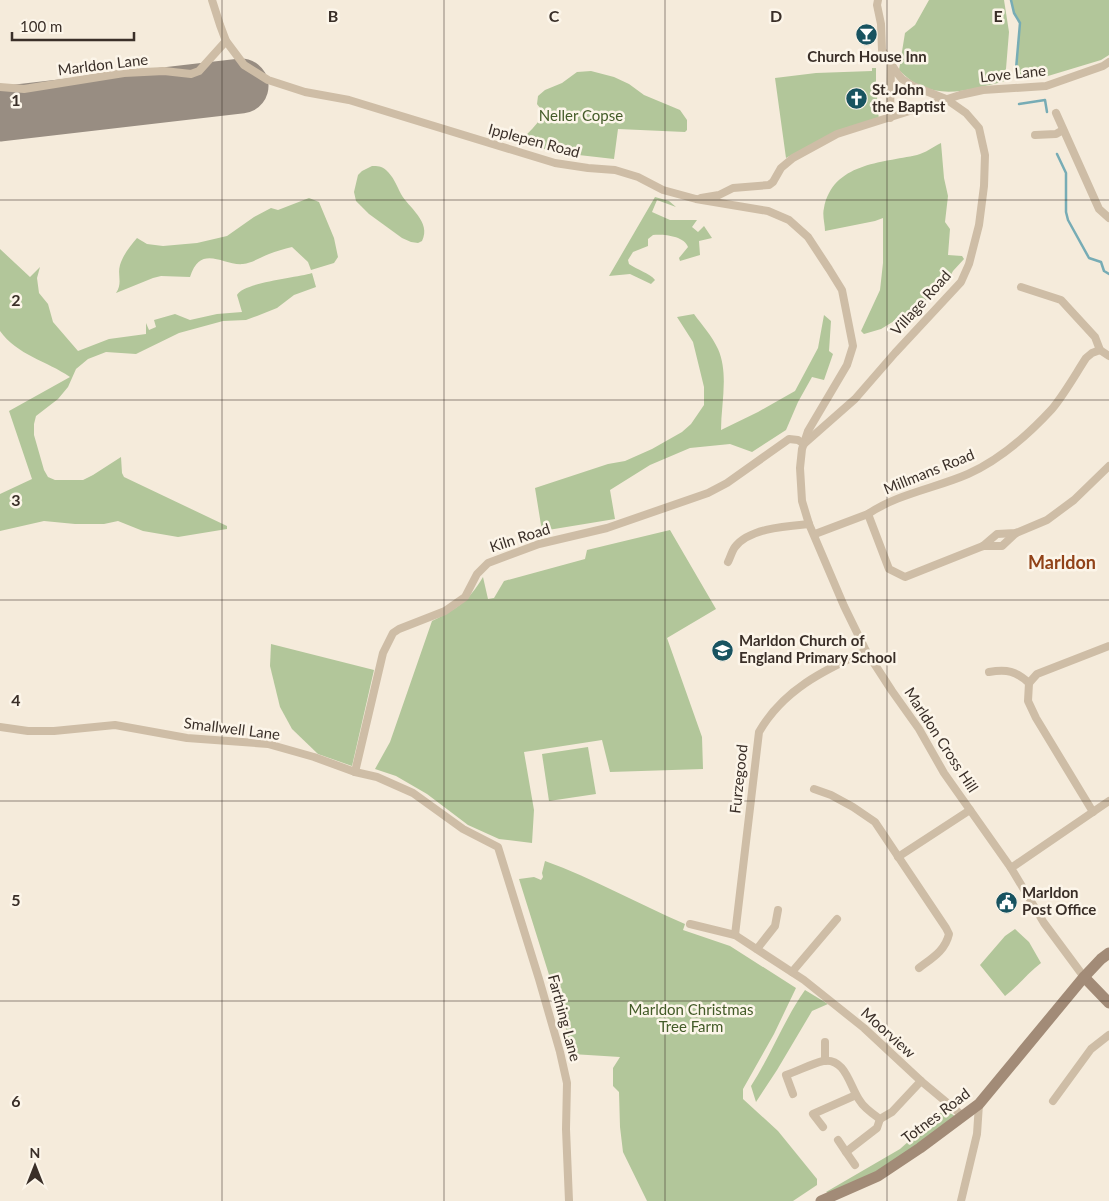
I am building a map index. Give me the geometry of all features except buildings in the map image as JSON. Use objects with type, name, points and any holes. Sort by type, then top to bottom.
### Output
[{"type":"street","name":"Ipplepen Road","points":[[212,0],[226,41],[244,65],[268,80],[305,92],[349,100],[555,163],[616,170],[638,177],[663,190],[696,199],[768,211],[788,220],[808,237],[842,290],[853,346],[847,365],[808,430],[804,444]]},
{"type":"street","points":[[878,0],[881,46],[891,66],[890,118]]},
{"type":"street","name":"Marldon Lane","points":[[0,87],[24,90],[124,73],[164,71],[191,74],[199,71],[226,41]]},
{"type":"street","name":"Love Lane","points":[[696,199],[719,195],[733,188],[769,185],[773,182],[781,168],[804,152],[837,134],[946,99],[983,90],[1046,86],[1087,72],[1109,62]]},
{"type":"street","name":"Village Road","points":[[804,444],[854,399],[960,282],[968,264],[979,225],[984,186],[985,155],[979,128],[966,113],[946,99],[913,86],[902,79],[891,66]]},
{"type":"street","points":[[1056,113],[1099,209],[1109,218]]},
{"type":"street","points":[[1035,135],[1056,134],[1063,130]]},
{"type":"street","points":[[1021,287],[1061,300],[1095,337],[1100,350],[1109,356]]},
{"type":"street","name":"Millmans Road","points":[[815,534],[868,514],[874,509],[913,493],[968,474],[1002,454],[1021,439],[1052,408],[1086,358],[1100,350]]},
{"type":"street","name":"Kiln Road","points":[[355,772],[383,652],[393,633],[445,611],[465,597],[477,574],[488,563],[539,544],[607,528],[708,493],[727,483],[789,439],[798,440],[804,444]]},
{"type":"street","name":"Marldon Cross Hill","points":[[804,444],[800,468],[802,501],[809,524],[815,534],[844,606],[866,651],[919,729],[944,773],[1011,868],[1044,923],[1084,977]]},
{"type":"street","points":[[868,514],[889,569],[905,577],[983,546],[997,534],[1016,533],[1047,520],[1074,500],[1109,466]]},
{"type":"street","points":[[728,562],[734,548],[744,538],[757,532],[783,526],[809,524]]},
{"type":"street","points":[[983,546],[1002,546],[1016,533]]},
{"type":"street","points":[[1093,812],[1036,718],[1028,701],[1027,687],[1036,674],[1109,646]]},
{"type":"street","name":"Furzegood","points":[[735,935],[759,732],[772,712],[808,680],[866,651]]},
{"type":"street","points":[[989,672],[1006,670],[1014,672],[1029,683]]},
{"type":"street","name":"Smallwell Lane","points":[[0,727],[28,731],[54,731],[115,725],[187,738],[268,744],[314,757],[355,772],[377,777],[413,792],[463,829],[498,847]]},
{"type":"street","points":[[814,789],[831,795],[875,822],[949,934],[942,951],[919,968]]},
{"type":"street","points":[[1011,868],[1109,801]]},
{"type":"street","points":[[898,857],[970,810]]},
{"type":"street","name":"Farthing Lane","points":[[498,847],[539,978],[567,1083],[566,1129],[569,1201]]},
{"type":"street","points":[[756,949],[775,926],[778,910]]},
{"type":"street","points":[[792,972],[837,919]]},
{"type":"street","points":[[690,924],[735,935]]},
{"type":"street","name":"Moorview","points":[[735,935],[792,972],[864,1028],[921,1081],[963,1116]]},
{"type":"street","name":"Totnes Road","points":[[820,1201],[878,1176],[920,1148],[979,1104],[1084,977],[1109,953]]},
{"type":"street","points":[[1084,977],[1109,1003]]},
{"type":"street","points":[[1053,1101],[1091,1049],[1109,1035]]},
{"type":"street","points":[[825,1042],[825,1061]]},
{"type":"street","points":[[793,1094],[786,1075],[825,1061],[843,1069],[860,1103],[880,1119]]},
{"type":"street","points":[[846,1152],[877,1128],[880,1119],[892,1112],[921,1081]]},
{"type":"street","points":[[823,1127],[814,1114],[856,1096]]},
{"type":"street","points":[[961,1201],[977,1134],[979,1104]]},
{"type":"street","points":[[838,1140],[854,1164]]},
{"type":"green space","points":[[929,0],[1004,0],[1009,32],[1005,81],[962,91],[936,91],[923,87],[899,70],[905,33],[915,25]]},
{"type":"green space","points":[[1011,0],[1109,0],[1109,55],[1101,60],[1048,76],[1017,79],[1016,69],[1020,23],[1014,13]]},
{"type":"green space","points":[[872,68],[876,68],[879,121],[827,136],[786,158],[775,78],[816,73],[872,71]]},
{"type":"green space","name":"Neller Copse","points":[[591,71],[614,77],[629,84],[644,95],[680,110],[687,120],[687,130],[685,132],[618,129],[614,159],[561,153],[519,143],[542,115],[541,109],[537,104],[538,96],[545,90],[562,83],[577,72]]},
{"type":"green space","points":[[941,143],[944,178],[948,196],[945,222],[950,229],[948,255],[962,256],[964,259],[953,271],[945,286],[914,309],[881,329],[864,334],[861,331],[880,290],[883,263],[883,218],[825,231],[823,211],[829,193],[837,182],[860,168],[874,163],[917,155]]},
{"type":"green space","points":[[372,166],[381,167],[388,172],[404,199],[422,221],[424,234],[422,241],[418,243],[411,242],[402,238],[369,214],[356,201],[354,192],[358,175]]},
{"type":"green space","points":[[655,197],[669,201],[676,207],[657,200],[652,212],[670,220],[697,220],[692,227],[698,232],[704,226],[712,238],[699,241],[700,255],[680,261],[679,258],[688,247],[686,243],[673,236],[653,235],[648,239],[648,246],[633,252],[628,260],[629,264],[647,273],[655,280],[651,284],[630,274],[609,276]]},
{"type":"green space","points":[[309,198],[319,202],[334,238],[338,257],[334,263],[311,270],[308,262],[292,247],[243,264],[206,258],[200,261],[190,277],[161,276],[116,293],[119,286],[121,261],[137,238],[147,244],[163,246],[197,243],[227,236],[254,217],[271,208],[278,210]]},
{"type":"green space","points":[[0,249],[30,277],[40,267],[37,278],[39,293],[48,304],[53,322],[78,351],[109,339],[146,334],[146,323],[149,330],[156,327],[154,320],[175,314],[190,320],[217,314],[242,312],[237,295],[242,291],[260,284],[312,273],[316,287],[294,295],[277,308],[257,316],[246,320],[223,321],[179,333],[136,354],[106,352],[88,359],[76,369],[68,387],[58,399],[36,416],[34,435],[44,470],[48,477],[55,480],[83,480],[121,457],[124,477],[227,526],[227,529],[178,537],[143,531],[118,521],[104,524],[75,524],[44,521],[0,531],[0,494],[32,479],[9,411],[70,377],[24,352],[0,331]]},
{"type":"green space","points":[[694,314],[713,340],[721,359],[724,389],[721,430],[795,391],[818,348],[824,315],[831,321],[829,351],[833,354],[824,380],[812,377],[798,402],[786,430],[752,452],[730,444],[690,448],[650,465],[610,490],[615,519],[542,531],[535,488],[608,464],[625,461],[652,449],[682,432],[691,424],[704,405],[704,387],[693,342],[677,317]]},
{"type":"green space","points":[[670,530],[716,609],[667,638],[702,737],[703,769],[610,772],[602,740],[524,752],[534,810],[532,843],[499,839],[468,825],[427,794],[396,776],[375,769],[390,742],[432,621],[462,604],[483,577],[488,599],[494,598],[504,581],[585,559],[587,550]]},
{"type":"green space","points":[[271,644],[374,670],[352,766],[318,754],[292,729],[280,707],[270,666]]},
{"type":"green space","points":[[588,747],[596,794],[549,801],[542,754]]},
{"type":"green space","name":"Marldon Christmas Tree Farm","points":[[545,861],[581,875],[685,924],[683,930],[730,946],[796,988],[774,1034],[743,1089],[743,1099],[778,1131],[817,1179],[817,1185],[793,1201],[647,1201],[623,1152],[619,1092],[613,1086],[613,1068],[620,1057],[572,1054],[566,1029],[519,879],[534,877],[541,880]]},
{"type":"green space","points":[[1015,929],[1029,942],[1041,963],[1005,996],[980,965],[1005,936]]},
{"type":"green space","points":[[805,990],[828,1004],[812,1011],[756,1102],[751,1086]]},
{"type":"green space","points":[[945,1109],[956,1117],[886,1167],[831,1194],[826,1192],[900,1149]]},
{"type":"waterway","points":[[1011,0],[1014,13],[1020,23],[1016,69],[1017,79]]},
{"type":"waterway","points":[[1019,104],[1045,100],[1047,112]]},
{"type":"waterway","points":[[1057,154],[1066,173],[1066,212],[1068,220],[1089,258],[1101,262],[1104,271],[1109,274]]},
{"type":"runway","points":[[0,114],[241,86]]},
{"type":"place","name":"Church House Inn","points":[[867,34]]},
{"type":"place","name":"St. John the Baptist","points":[[856,99]]},
{"type":"place","name":"Marldon Church of England Primary School","points":[[723,650]]},
{"type":"place","name":"Marldon Post Office","points":[[1006,902]]},
{"type":"district","name":"Marldon","points":[[1062,563]]}]
